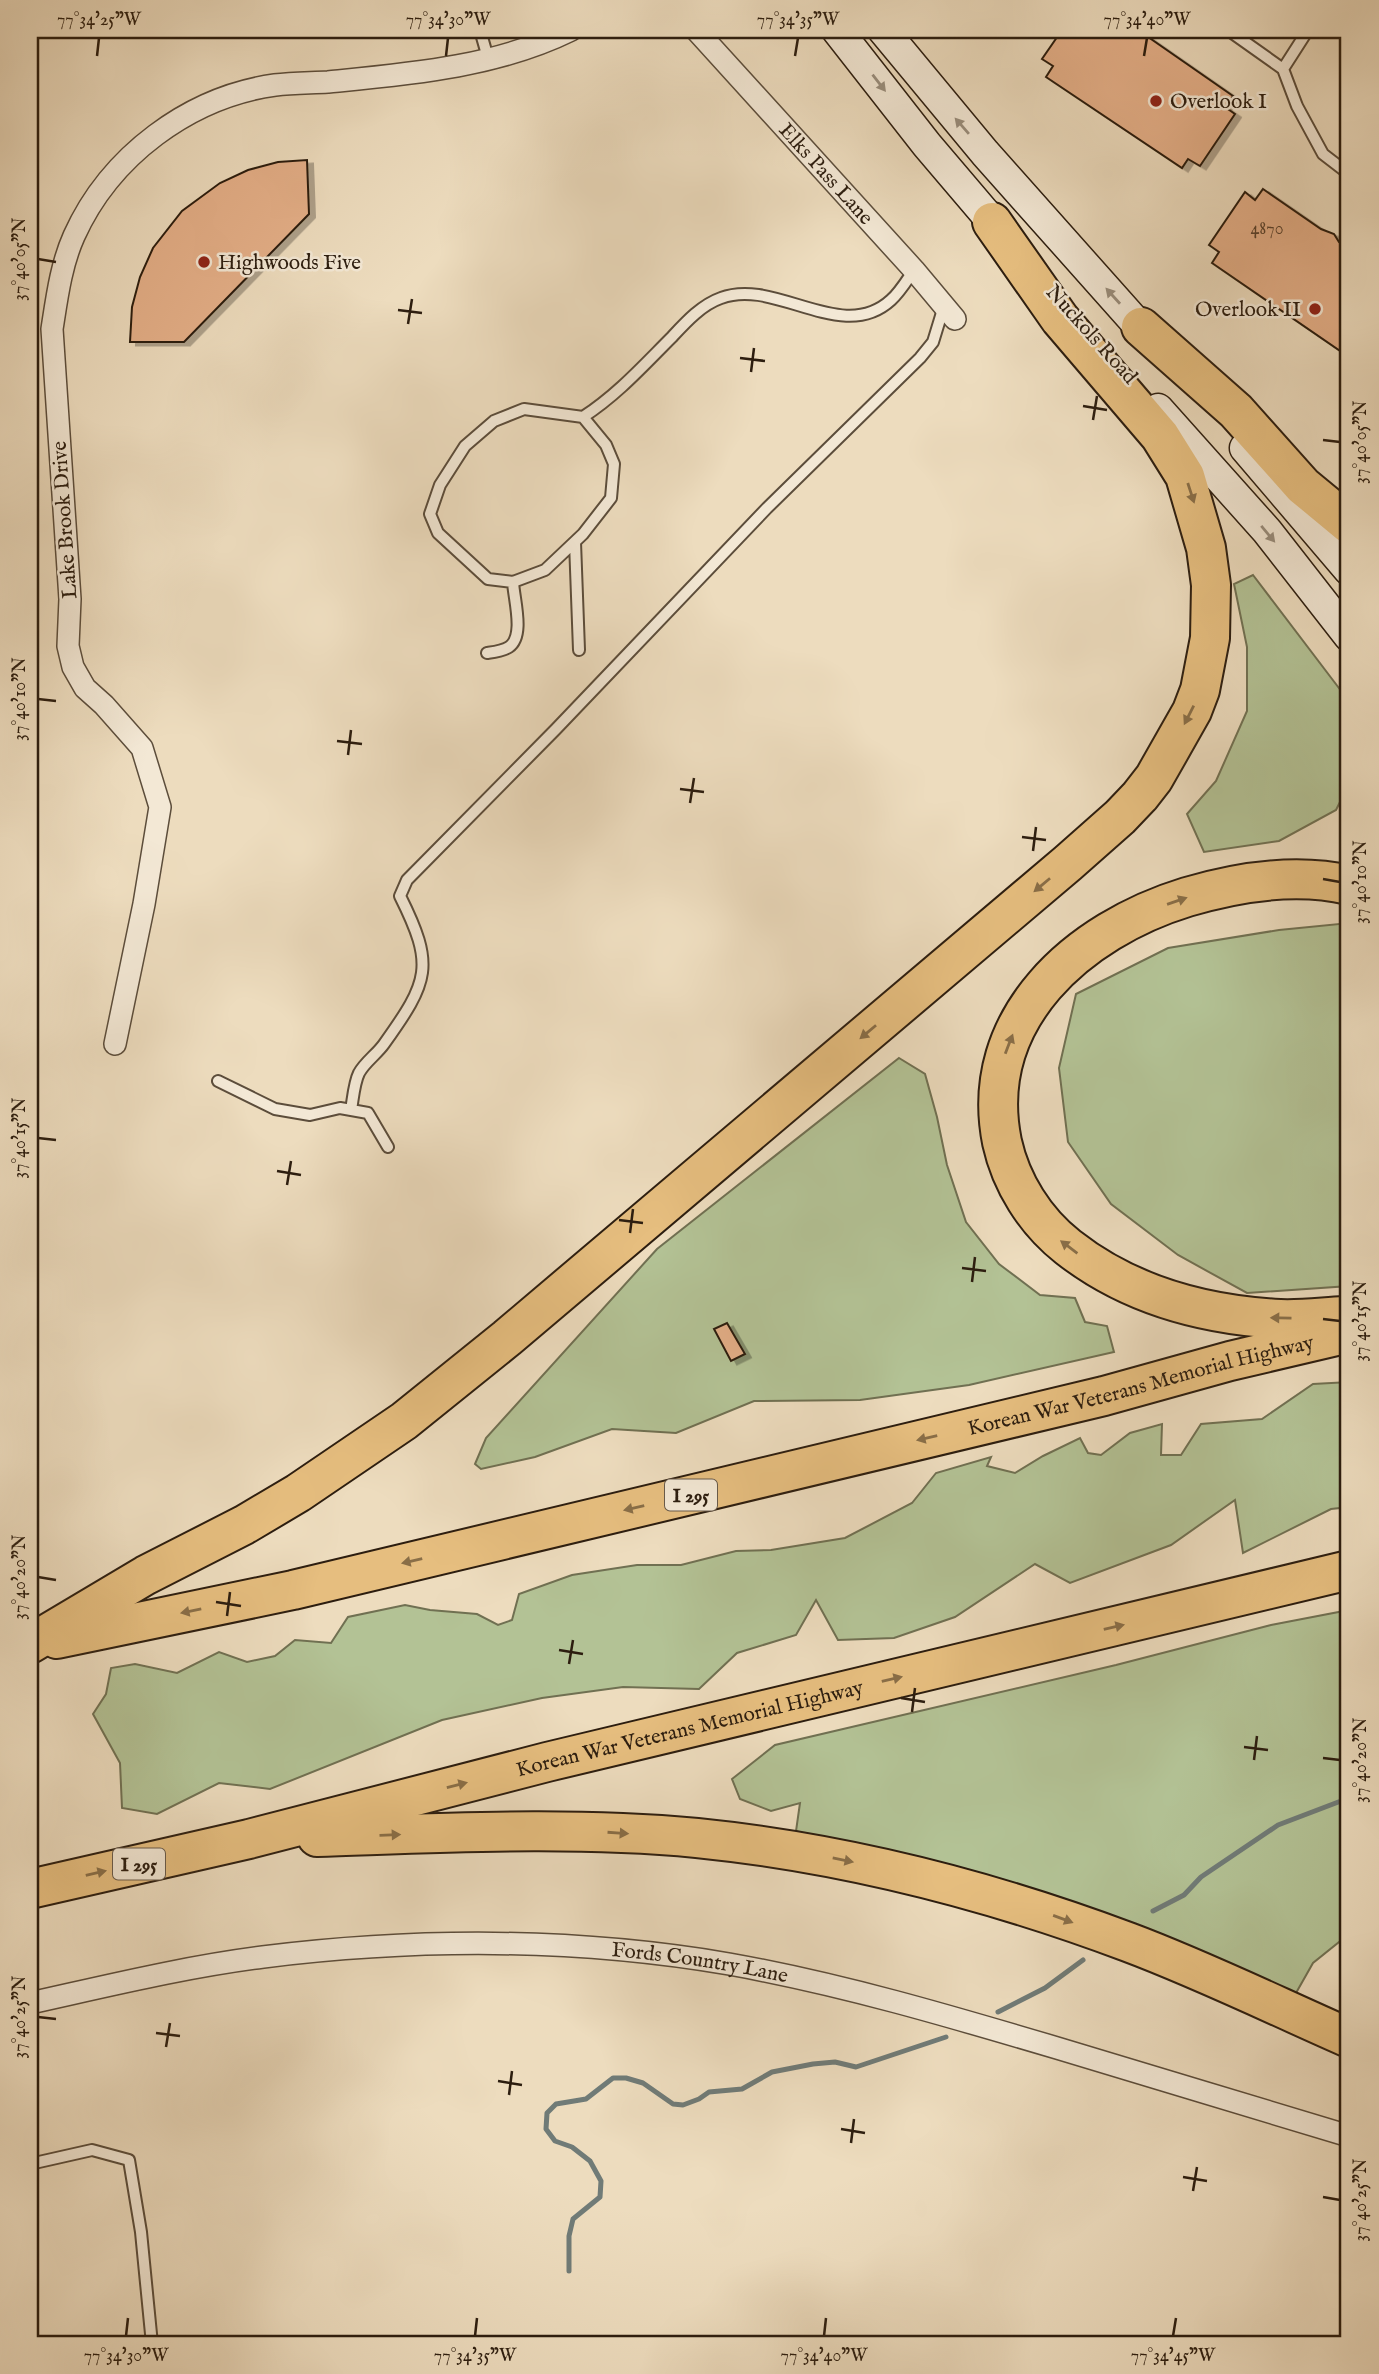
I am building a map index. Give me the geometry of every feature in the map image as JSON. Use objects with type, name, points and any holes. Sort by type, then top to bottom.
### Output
[{"type":"highway","points":[[30,1644],[146,1575],[244,1525],[298,1493],[404,1421],[517,1329],[1068,863],[1120,817],[1154,778],[1192,711],[1200,690],[1210,638],[1211,585],[1206,548],[1197,513],[1185,476],[1160,436],[1060,319],[992,222]]},
{"type":"highway","points":[[1141,327],[1236,411],[1303,486],[1349,524]]},
{"type":"highway","points":[[1349,885],[1289,880],[1250,883],[1208,891],[1174,901],[1137,917],[1099,939],[1055,974],[1027,1008],[1005,1054],[999,1083],[998,1107],[1004,1153],[1022,1194],[1059,1240],[1096,1267],[1153,1295],[1185,1306],[1219,1313],[1283,1319],[1349,1316]]},
{"type":"highway","name":"Korean War Veterans Memorial Highway","points":[[30,1644],[320,1583],[1104,1396],[1230,1361],[1349,1333]]},
{"type":"highway","name":"Korean War Veterans Memorial Highway","points":[[30,1889],[249,1839],[560,1759],[1349,1570]]},
{"type":"highway","points":[[249,1839],[549,1830],[697,1838],[807,1853],[959,1887],[1052,1915],[1174,1961],[1349,2038]]},
{"type":"main road","name":"Nuckols Road","points":[[837,30],[927,145],[992,222],[1267,531],[1349,636]]},
{"type":"main road","name":"Nuckols Road","points":[[883,30],[985,153],[1141,327],[1349,570]]},
{"type":"street","name":"Lake Brook Drive","points":[[115,1044],[144,904],[160,807],[142,747],[85,688],[73,667],[68,646],[70,599],[52,328],[58,284],[74,236],[103,188],[129,158],[150,138],[174,122],[216,100],[274,86],[419,73],[524,49],[571,30]]},
{"type":"street","name":"Elks Pass Lane","points":[[696,30],[914,270],[949,313]]},
{"type":"street","name":"Fords Country Lane","points":[[30,2003],[144,1978],[259,1958],[320,1951],[416,1945],[568,1947],[652,1954],[811,1980],[918,2007],[1349,2136]]},
{"type":"lane","points":[[480,30],[488,58]]},
{"type":"lane","points":[[1228,30],[1283,69],[1297,107],[1324,154],[1349,174]]},
{"type":"lane","points":[[1283,69],[1308,30]]},
{"type":"lane","points":[[583,417],[606,445],[614,464],[611,498],[575,542],[545,570],[513,582],[488,579],[438,533],[430,514],[440,485],[465,446],[494,421],[524,409],[583,417],[607,402],[696,313],[721,298],[741,294],[764,296],[833,314],[851,316],[872,313],[892,300],[914,270]]},
{"type":"lane","points":[[351,1110],[359,1074],[383,1046],[421,984],[424,969],[421,948],[400,896],[407,880],[767,508],[920,358],[933,342],[949,313]]},
{"type":"lane","points":[[575,542],[579,650]]},
{"type":"lane","points":[[487,653],[507,649],[515,642],[519,627],[513,582]]},
{"type":"lane","points":[[218,1082],[275,1109],[310,1115],[340,1108],[368,1113],[388,1147]]},
{"type":"lane","points":[[30,2164],[92,2150],[130,2160],[141,2232],[152,2344]]},
{"type":"green space","points":[[1253,575],[1348,700],[1349,784],[1336,810],[1279,841],[1204,852],[1187,814],[1216,781],[1247,711],[1247,647],[1234,584]]},
{"type":"green space","points":[[1349,923],[1349,1286],[1247,1293],[1178,1255],[1111,1204],[1068,1142],[1059,1068],[1076,994],[1168,948],[1279,930]]},
{"type":"green space","points":[[899,1058],[925,1074],[947,1165],[966,1222],[999,1264],[1040,1295],[1075,1298],[1085,1322],[1107,1326],[1114,1352],[969,1385],[860,1400],[754,1401],[676,1433],[612,1429],[535,1457],[481,1469],[475,1464],[486,1438],[657,1249]]},
{"type":"green space","points":[[1349,1382],[1349,1507],[1331,1509],[1243,1553],[1235,1500],[1171,1545],[1070,1583],[1035,1564],[955,1617],[894,1638],[838,1640],[816,1600],[796,1635],[737,1653],[699,1689],[623,1687],[542,1698],[442,1720],[270,1789],[219,1783],[157,1814],[122,1808],[120,1763],[93,1714],[106,1694],[111,1668],[135,1664],[177,1673],[219,1652],[247,1662],[275,1656],[295,1640],[331,1643],[348,1617],[405,1605],[477,1614],[498,1625],[512,1620],[519,1594],[572,1575],[637,1565],[681,1565],[736,1551],[771,1550],[845,1538],[912,1503],[936,1473],[991,1457],[987,1466],[1015,1473],[1080,1438],[1088,1453],[1101,1455],[1130,1433],[1162,1424],[1161,1455],[1181,1455],[1201,1424],[1262,1419],[1313,1384]]},
{"type":"green space","points":[[1349,1610],[1349,1934],[1313,1963],[1296,1993],[835,1847],[796,1831],[800,1803],[771,1811],[740,1799],[732,1779],[775,1745],[1116,1665],[1271,1625]]},
{"type":"building","name":"Overlook I","points":[[1062,30],[1138,30],[1233,96],[1225,107],[1235,114],[1200,166],[1188,159],[1182,168],[1046,77],[1053,66],[1042,59]]},
{"type":"building","name":"Highwoods Five","points":[[307,160],[309,214],[184,342],[130,342],[132,307],[140,277],[153,248],[182,211],[220,183],[248,170],[278,162]]},
{"type":"building","name":"Overlook II","points":[[1263,189],[1321,229],[1334,234],[1339,242],[1349,249],[1349,357],[1212,263],[1219,252],[1209,245],[1245,192],[1255,200]]},
{"type":"building","points":[[727,1323],[745,1354],[731,1361],[714,1329]]},
{"type":"waterway","points":[[1153,1911],[1184,1895],[1201,1877],[1278,1825],[1341,1801]]},
{"type":"waterway","points":[[998,2012],[1045,1988],[1083,1960]]},
{"type":"waterway","points":[[569,2271],[569,2236],[573,2219],[600,2197],[601,2181],[590,2161],[572,2147],[555,2141],[546,2129],[547,2113],[556,2104],[586,2099],[613,2078],[626,2078],[643,2083],[673,2104],[683,2105],[709,2092],[742,2089],[772,2072],[835,2062],[856,2067],[946,2037]]},
{"type":"place","name":"Overlook I","points":[[1156,101]]},
{"type":"place","name":"Highwoods Five","points":[[204,262]]},
{"type":"place","name":"Overlook II","points":[[1315,309]]}]
